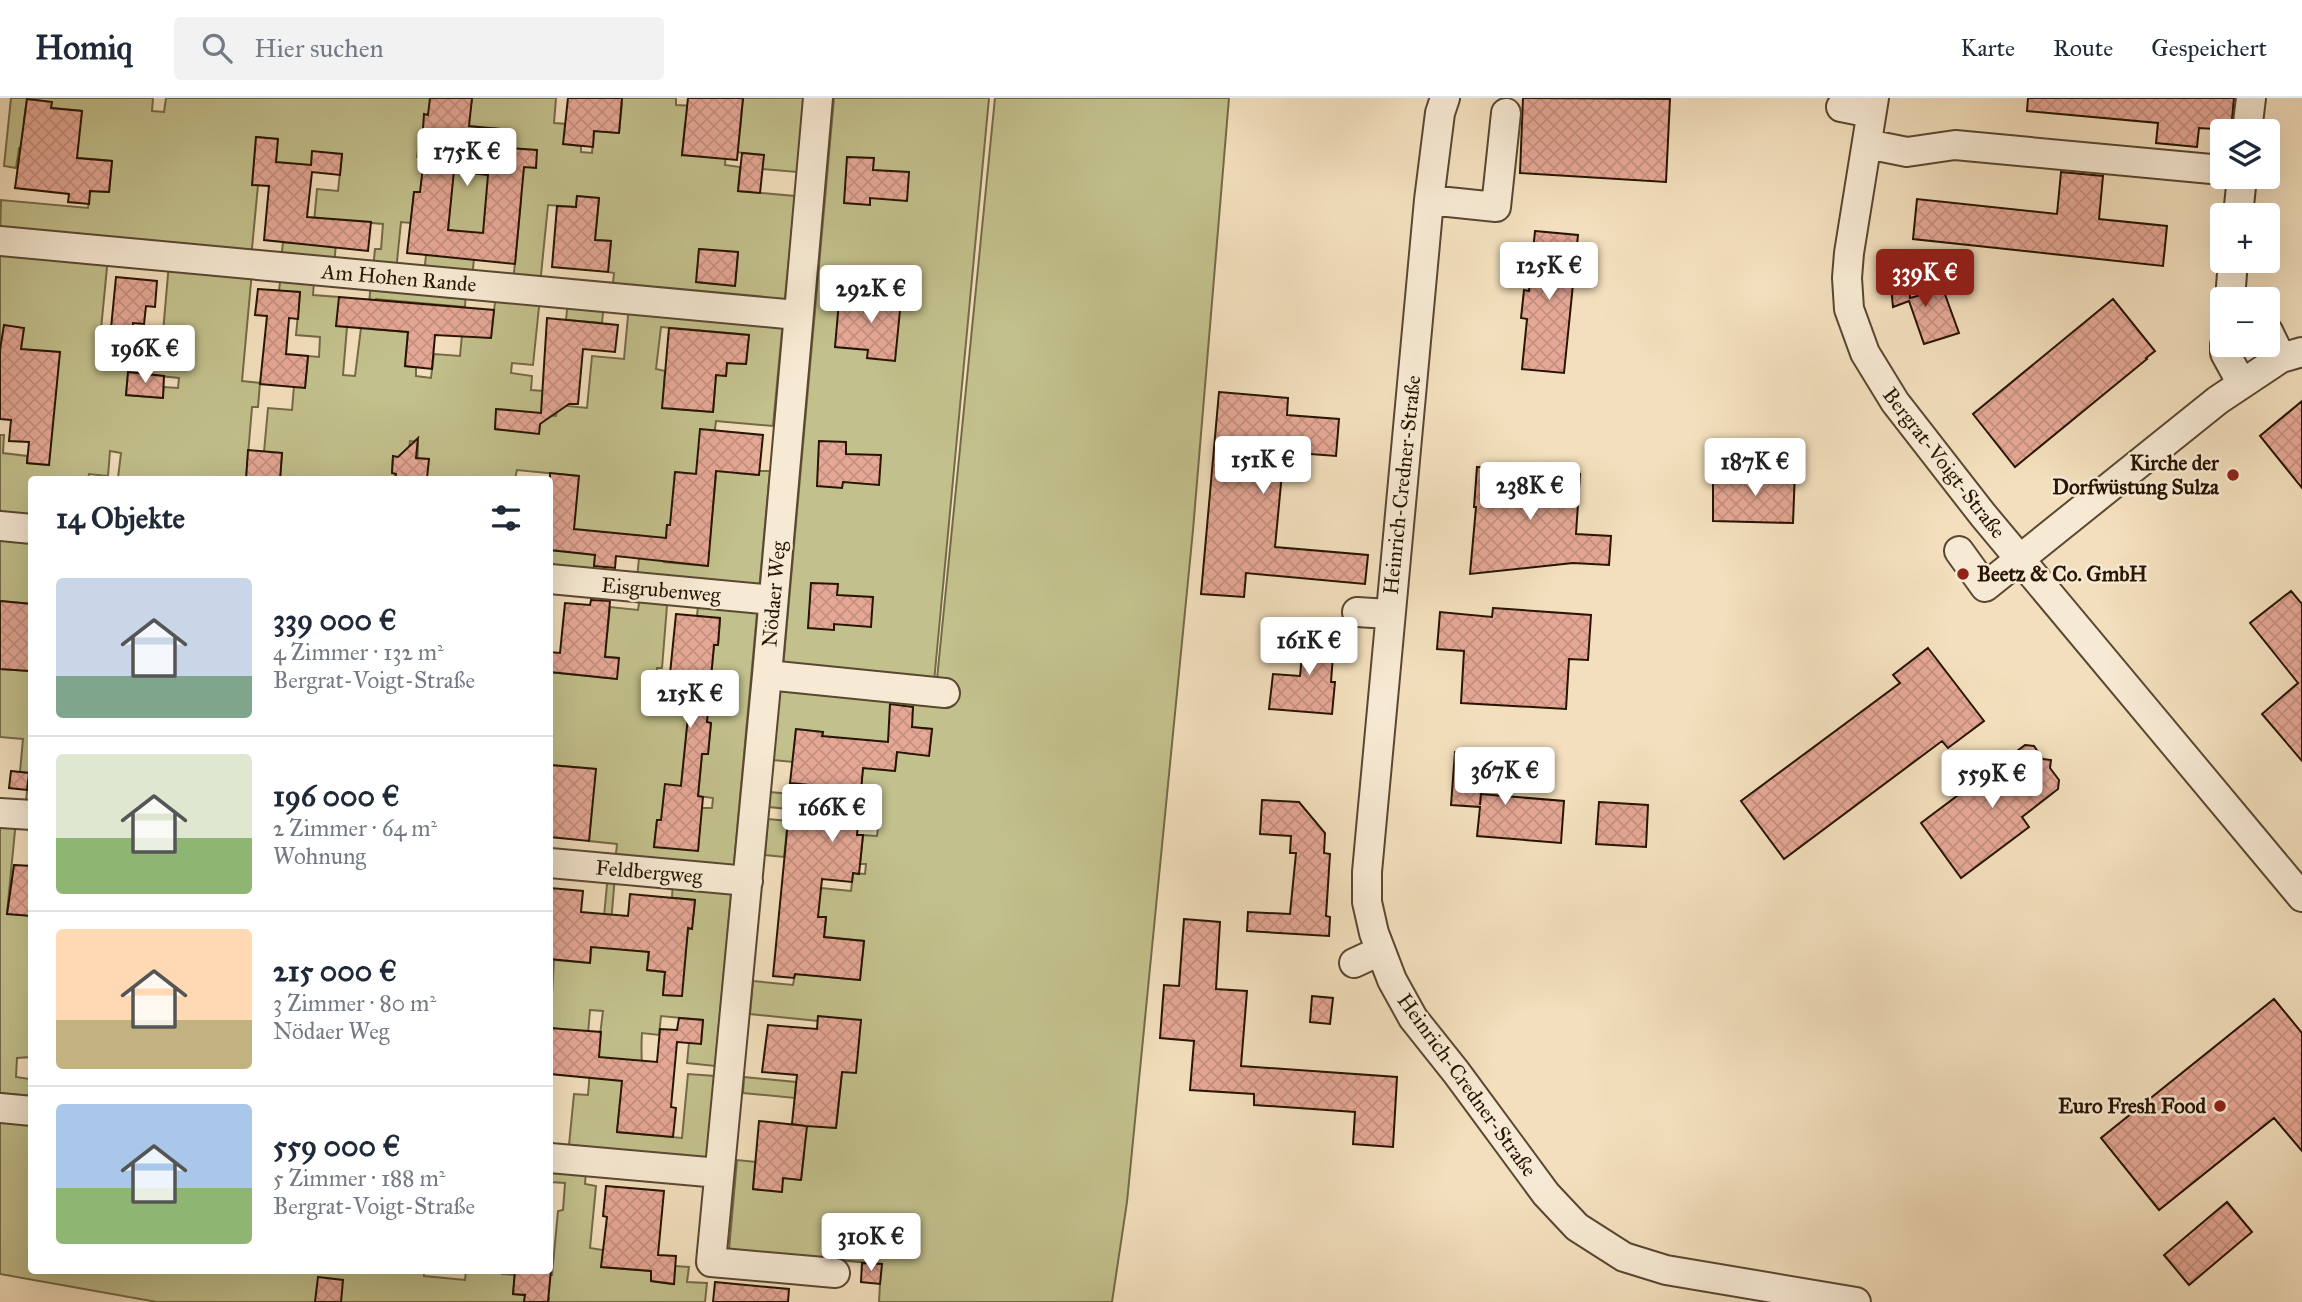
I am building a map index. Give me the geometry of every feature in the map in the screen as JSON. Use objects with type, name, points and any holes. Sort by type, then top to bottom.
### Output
[{"type":"street","name":"Nödaer Weg","points":[[818,98],[711,1262],[835,1273]]},
{"type":"street","name":"Heinrich-Credner-Straße","points":[[1445,98],[1440,113],[1429,200],[1367,872],[1367,902],[1380,951],[1413,1018],[1546,1194],[1577,1227],[1624,1257],[1665,1270],[1856,1302]]},
{"type":"street","points":[[2248,119],[2251,98]]},
{"type":"street","points":[[1841,107],[1873,106]]},
{"type":"street","name":"Bergrat-Voigt-Straße","points":[[1873,106],[1847,278],[1849,309],[1865,353],[1895,402],[2020,559],[2302,897]]},
{"type":"street","points":[[1429,200],[1496,207],[1506,113]]},
{"type":"street","points":[[1867,144],[1907,152],[1955,145],[2210,169]]},
{"type":"street","name":"Am Hohen Rande","points":[[0,241],[797,315]]},
{"type":"street","points":[[1959,551],[1985,587],[2218,400],[2292,355]]},
{"type":"street","points":[[2227,357],[2242,384]]},
{"type":"street","points":[[0,526],[28,529]]},
{"type":"street","name":"Eisgrubenweg","points":[[553,579],[773,600]]},
{"type":"street","points":[[1357,612],[1389,614]]},
{"type":"street","points":[[767,675],[945,693]]},
{"type":"street","points":[[0,813],[28,815]]},
{"type":"street","name":"Feldbergweg","points":[[553,863],[748,881]]},
{"type":"street","points":[[1354,962],[1380,951]]},
{"type":"street","points":[[0,1108],[28,1111]]},
{"type":"street","points":[[553,1158],[719,1173]]},
{"type":"shaded area","points":[[11,98],[153,98],[152,111],[164,112],[166,98],[459,98],[470,113],[472,98],[556,98],[554,123],[584,125],[568,130],[566,144],[581,146],[581,152],[592,153],[594,131],[619,133],[622,103],[616,98],[676,98],[676,105],[694,106],[685,124],[682,155],[715,127],[740,129],[743,98],[804,98],[797,172],[762,169],[763,155],[726,151],[725,165],[740,167],[738,191],[795,196],[784,308],[612,292],[614,273],[608,272],[611,241],[595,240],[599,199],[577,196],[576,207],[548,205],[540,285],[513,283],[521,200],[485,238],[476,237],[472,279],[424,274],[426,255],[451,230],[448,230],[451,195],[414,192],[411,223],[401,222],[396,271],[373,269],[375,249],[381,249],[383,224],[338,220],[334,266],[281,261],[283,242],[312,244],[317,189],[338,191],[342,154],[310,172],[276,162],[277,139],[257,137],[258,185],[251,259],[0,235],[1,200],[88,208],[90,191],[109,192],[112,161],[19,148],[16,168],[4,166]],"holes":[[[27,99],[51,102],[51,108],[82,111],[80,125],[24,120]],[[492,128],[510,130],[507,164],[477,174],[460,172],[461,161],[446,164],[421,189],[424,158],[417,157],[419,142],[491,143]],[[699,249],[738,253],[735,286],[697,282]]]},
{"type":"shaded area","points":[[834,98],[989,98],[934,682],[783,668]]},
{"type":"shaded area","points":[[995,98],[1229,98],[1193,530],[1127,1202],[1112,1302],[879,1302],[881,1264],[729,1250],[737,1160],[756,1162],[753,1189],[781,1192],[783,1178],[801,1180],[804,1154],[788,1152],[791,1124],[836,1128],[842,1072],[818,1021],[750,1014],[753,981],[793,985],[795,974],[860,980],[864,941],[824,937],[826,918],[818,917],[810,887],[851,891],[853,873],[865,874],[866,864],[860,864],[863,835],[877,836],[879,818],[858,816],[863,768],[895,771],[898,743],[852,739],[822,748],[823,732],[796,729],[793,762],[773,760],[780,685],[935,699]],"holes":[[[907,727],[932,729],[929,755],[905,753]]]},
{"type":"shaded area","points":[[0,247],[108,257],[99,350],[112,352],[114,342],[131,344],[126,395],[162,398],[164,387],[178,388],[179,378],[150,375],[139,380],[142,354],[161,355],[169,263],[252,271],[242,381],[260,383],[258,407],[252,407],[246,476],[118,476],[121,453],[110,451],[108,476],[28,476],[28,523],[0,520],[0,435],[4,435],[3,453],[27,456],[27,463],[49,465],[0,358]]},
{"type":"shaded area","points":[[281,273],[314,281],[313,295],[339,297],[347,327],[343,375],[355,376],[361,328],[367,328],[371,281],[466,290],[465,307],[376,299],[373,329],[408,332],[405,366],[416,367],[416,376],[431,378],[434,354],[460,356],[462,335],[491,338],[496,293],[540,297],[533,365],[512,363],[511,373],[532,376],[531,390],[543,391],[544,415],[556,416],[558,405],[587,408],[592,356],[624,359],[629,305],[783,320],[773,426],[716,421],[714,436],[737,473],[758,475],[759,471],[770,471],[759,590],[637,579],[641,536],[598,532],[593,575],[553,571],[553,550],[564,551],[578,476],[517,470],[516,476],[417,476],[418,442],[410,441],[408,457],[393,457],[392,473],[396,476],[280,476],[282,454],[264,452],[268,408],[292,410],[294,386],[305,387],[308,356],[319,357],[320,337],[296,335],[300,293],[279,291]],"holes":[[[661,327],[749,335],[746,364],[727,363],[726,376],[716,375],[713,412],[663,408],[665,371],[656,369]],[[497,409],[541,416],[539,433],[495,429]],[[675,472],[716,476],[707,566],[664,562],[667,526],[671,525]]]},
{"type":"shaded area","points":[[568,300],[604,303],[602,323],[566,320]]},
{"type":"shaded area","points":[[0,532],[28,535],[28,604],[0,601]]},
{"type":"shaded area","points":[[641,591],[668,593],[662,668],[657,668],[656,683],[676,685],[692,678],[688,714],[707,716],[714,645],[718,645],[720,619],[697,616],[699,596],[758,602],[733,874],[615,863],[617,844],[589,841],[595,769],[553,765],[553,672],[616,679],[618,658],[600,656],[607,635],[610,607],[638,610]],"holes":[[[688,721],[711,723],[708,754],[702,754],[698,796],[713,798],[712,808],[701,808],[698,850],[654,846],[657,820],[678,822],[664,797],[665,785],[681,786]]]},
{"type":"shaded area","points":[[0,669],[28,671],[28,773],[20,772],[23,739],[0,737]]},
{"type":"shaded area","points":[[28,782],[28,809],[25,809]]},
{"type":"shaded area","points":[[770,792],[809,796],[807,811],[769,807]]},
{"type":"shaded area","points":[[0,818],[16,820],[7,913],[28,916],[28,1057],[17,1058],[16,1077],[28,1079],[28,1096],[0,1093]]},
{"type":"shaded area","points":[[768,819],[788,821],[784,857],[765,855]]},
{"type":"shaded area","points":[[608,874],[615,875],[609,948],[650,933],[647,970],[665,972],[663,995],[681,996],[688,929],[692,928],[695,900],[672,898],[673,880],[732,885],[715,1066],[687,1063],[689,1043],[701,1043],[703,1020],[661,1016],[659,1035],[642,1033],[642,1105],[620,1103],[617,1132],[682,1138],[688,1074],[715,1076],[707,1158],[569,1145],[574,1094],[588,1095],[591,1057],[560,1029],[553,1028],[554,960],[590,963],[592,942],[603,927]],"holes":[[[590,1010],[603,1011],[600,1035],[588,1034]]]},
{"type":"shaded area","points":[[744,1077],[796,1082],[795,1098],[743,1093]]},
{"type":"shaded area","points":[[0,1117],[28,1120],[28,1274],[424,1274],[465,1280],[466,1274],[502,1274],[515,1275],[513,1294],[525,1295],[524,1302],[157,1302],[0,1274]]},
{"type":"shaded area","points":[[553,1168],[586,1171],[585,1184],[596,1186],[590,1248],[603,1250],[602,1267],[651,1271],[651,1281],[673,1284],[675,1266],[689,1267],[687,1282],[707,1283],[705,1302],[548,1302],[549,1298],[543,1297],[545,1275],[553,1274],[558,1211],[563,1210],[565,1183],[553,1182]]},
{"type":"building","points":[[430,98],[472,98],[469,126],[510,130],[509,148],[537,150],[536,168],[524,167],[515,264],[407,253],[414,192],[420,192],[424,158],[421,157],[424,114],[428,115]],"holes":[[[454,171],[488,175],[483,233],[448,230]]]},
{"type":"building","points":[[568,98],[622,98],[619,133],[594,131],[593,147],[563,144]]},
{"type":"building","points":[[688,98],[743,98],[737,160],[682,155]]},
{"type":"building","points":[[1523,98],[1670,99],[1666,182],[1520,173]]},
{"type":"building","points":[[2028,98],[2234,98],[2232,119],[2210,119],[2210,129],[2199,128],[2197,147],[2156,143],[2158,123],[2027,111]]},
{"type":"building","points":[[27,99],[52,102],[51,108],[82,111],[77,158],[112,161],[109,192],[90,191],[89,204],[68,202],[69,194],[15,188]]},
{"type":"building","points":[[256,137],[278,139],[276,162],[311,165],[312,151],[342,154],[340,175],[312,172],[307,217],[371,222],[368,251],[264,240],[269,186],[252,185]]},
{"type":"building","points":[[742,153],[764,155],[760,193],[738,191]]},
{"type":"building","points":[[847,157],[874,158],[873,170],[909,172],[907,201],[870,198],[870,205],[844,203]]},
{"type":"building","points":[[2061,172],[2103,176],[2099,219],[2167,226],[2163,266],[1913,239],[1917,199],[2057,214]]},
{"type":"building","points":[[577,196],[599,198],[595,240],[611,241],[608,272],[552,267],[557,206],[576,207]]},
{"type":"building","points":[[1535,231],[1578,235],[1564,373],[1522,369],[1527,319],[1521,318],[1524,290],[1529,291]]},
{"type":"building","points":[[699,249],[738,252],[735,286],[696,282]]},
{"type":"building","points":[[1909,270],[1910,298],[1943,289],[1959,333],[1924,344],[1909,301],[1893,307],[1890,276]]},
{"type":"building","points":[[116,277],[157,281],[155,307],[146,306],[144,324],[133,323],[131,353],[99,350],[101,327],[111,328]]},
{"type":"building","points":[[875,288],[902,290],[895,361],[867,358],[868,350],[835,347],[839,301],[873,304]]},
{"type":"building","points":[[258,289],[300,292],[298,319],[289,318],[286,354],[308,356],[305,388],[260,384],[267,316],[255,315]]},
{"type":"building","points":[[339,297],[494,310],[491,338],[435,335],[432,369],[405,366],[408,332],[336,326]]},
{"type":"building","points":[[2113,299],[2155,351],[2015,467],[1973,414]]},
{"type":"building","points":[[547,318],[618,325],[615,352],[583,349],[578,404],[569,404],[540,424],[539,434],[495,429],[496,409],[541,413]]},
{"type":"building","points":[[4,325],[24,328],[21,349],[60,352],[49,465],[27,463],[29,442],[9,441],[11,420],[0,419],[0,350]]},
{"type":"building","points":[[669,328],[749,335],[746,364],[727,363],[726,376],[716,375],[713,412],[662,408]]},
{"type":"building","points":[[128,372],[164,376],[163,398],[126,395]]},
{"type":"building","points":[[1219,392],[1288,398],[1287,415],[1339,419],[1336,456],[1284,452],[1275,547],[1368,555],[1365,584],[1246,573],[1244,597],[1201,594]]},
{"type":"building","points":[[2302,401],[2302,488],[2260,436]]},
{"type":"building","points":[[700,429],[763,435],[759,475],[716,471],[708,566],[616,556],[615,568],[594,566],[595,555],[553,550],[553,476],[550,476],[550,473],[579,476],[574,529],[666,538],[667,525],[670,525],[675,472],[696,474]]},
{"type":"building","points":[[418,438],[416,458],[429,459],[427,476],[396,476],[392,473],[393,456],[398,457]]},
{"type":"building","points":[[819,441],[846,442],[846,454],[881,455],[879,485],[843,482],[842,488],[817,486]]},
{"type":"building","points":[[248,450],[282,453],[280,476],[246,476]]},
{"type":"building","points":[[1477,467],[1580,474],[1576,534],[1611,536],[1609,565],[1573,563],[1470,574]]},
{"type":"building","points":[[1753,470],[1795,471],[1793,523],[1713,521],[1713,476],[1752,477]]},
{"type":"building","points":[[811,583],[838,584],[837,595],[873,597],[871,627],[834,624],[834,630],[808,628]]},
{"type":"building","points":[[2291,591],[2302,604],[2302,761],[2262,714],[2298,683],[2250,623]]},
{"type":"building","points":[[591,600],[610,601],[605,657],[619,658],[617,679],[553,672],[553,652],[560,653],[565,603],[590,605]]},
{"type":"building","points":[[0,601],[28,604],[28,671],[0,669]]},
{"type":"building","points":[[1493,608],[1591,615],[1588,660],[1569,659],[1566,709],[1461,703],[1464,651],[1437,649],[1440,612],[1492,617]]},
{"type":"building","points":[[676,614],[720,618],[718,645],[714,645],[707,722],[711,723],[708,754],[702,754],[698,796],[703,797],[698,851],[654,847],[657,820],[661,820],[665,784],[681,786],[691,687],[669,684]]},
{"type":"building","points":[[1305,625],[1335,628],[1331,682],[1335,682],[1332,714],[1269,709],[1273,674],[1300,676]]},
{"type":"building","points":[[1928,648],[1984,721],[1948,748],[1942,741],[1784,859],[1741,801],[1900,683],[1893,675]]},
{"type":"building","points":[[890,704],[913,707],[912,727],[932,729],[929,756],[897,752],[895,771],[863,768],[857,835],[863,835],[859,874],[853,873],[852,882],[822,879],[818,917],[826,917],[824,937],[864,941],[860,980],[795,974],[794,978],[773,976],[788,821],[835,825],[839,788],[790,783],[796,729],[823,732],[822,736],[888,742]]},
{"type":"building","points":[[2025,745],[2034,746],[2043,759],[2051,760],[2050,768],[2059,780],[2058,789],[2022,817],[2029,827],[1961,878],[1921,823]]},
{"type":"building","points":[[1455,752],[1484,754],[1480,805],[1481,794],[1564,801],[1561,843],[1477,836],[1480,807],[1451,805]]},
{"type":"building","points":[[553,765],[596,769],[589,841],[553,837]]},
{"type":"building","points":[[11,771],[28,773],[27,790],[9,788]]},
{"type":"building","points":[[1262,800],[1299,802],[1325,833],[1324,853],[1330,854],[1326,916],[1330,917],[1329,936],[1247,931],[1248,912],[1290,914],[1296,853],[1290,853],[1291,836],[1260,834]]},
{"type":"building","points":[[1599,802],[1648,805],[1646,847],[1596,844]]},
{"type":"building","points":[[14,865],[28,866],[28,916],[7,914]]},
{"type":"building","points":[[553,888],[583,891],[581,912],[628,916],[630,894],[695,900],[692,929],[688,928],[682,996],[663,995],[665,972],[647,970],[649,952],[591,947],[590,963],[553,959]]},
{"type":"building","points":[[1184,919],[1220,922],[1216,989],[1247,991],[1241,1066],[1397,1077],[1393,1147],[1353,1144],[1355,1112],[1254,1105],[1254,1094],[1190,1090],[1194,1041],[1160,1038],[1164,985],[1179,986]]},
{"type":"building","points":[[1312,996],[1333,998],[1330,1024],[1310,1022]]},
{"type":"building","points":[[2274,999],[2302,1033],[2302,1151],[2274,1118],[2159,1210],[2101,1138]]},
{"type":"building","points":[[818,1016],[861,1020],[856,1073],[842,1072],[836,1128],[807,1126],[801,1180],[783,1178],[782,1192],[753,1189],[759,1121],[806,1126],[792,1124],[797,1075],[762,1072],[768,1025],[817,1029]]},
{"type":"building","points":[[679,1018],[703,1020],[701,1044],[677,1042],[671,1107],[676,1108],[673,1137],[617,1132],[622,1081],[553,1074],[553,1028],[601,1032],[599,1057],[657,1062],[660,1029],[677,1030]]},
{"type":"building","points":[[606,1186],[664,1191],[658,1255],[676,1256],[674,1284],[651,1281],[651,1271],[601,1267],[607,1217],[603,1216]]},
{"type":"building","points":[[2227,1202],[2252,1232],[2189,1285],[2164,1255]]},
{"type":"building","points":[[862,1263],[882,1264],[880,1284],[861,1282]]},
{"type":"building","points":[[515,1274],[551,1274],[548,1302],[524,1302],[525,1295],[513,1294]]},
{"type":"building","points":[[318,1277],[343,1280],[341,1302],[315,1302]]},
{"type":"building","points":[[715,1282],[789,1289],[788,1302],[713,1302]]},
{"type":"place","name":"Kirche der Dorfwüstung Sulza","points":[[2233,475]]},
{"type":"place","name":"Beetz & Co. GmbH","points":[[1963,574]]},
{"type":"place","name":"Euro Fresh Food","points":[[2220,1106]]}]
